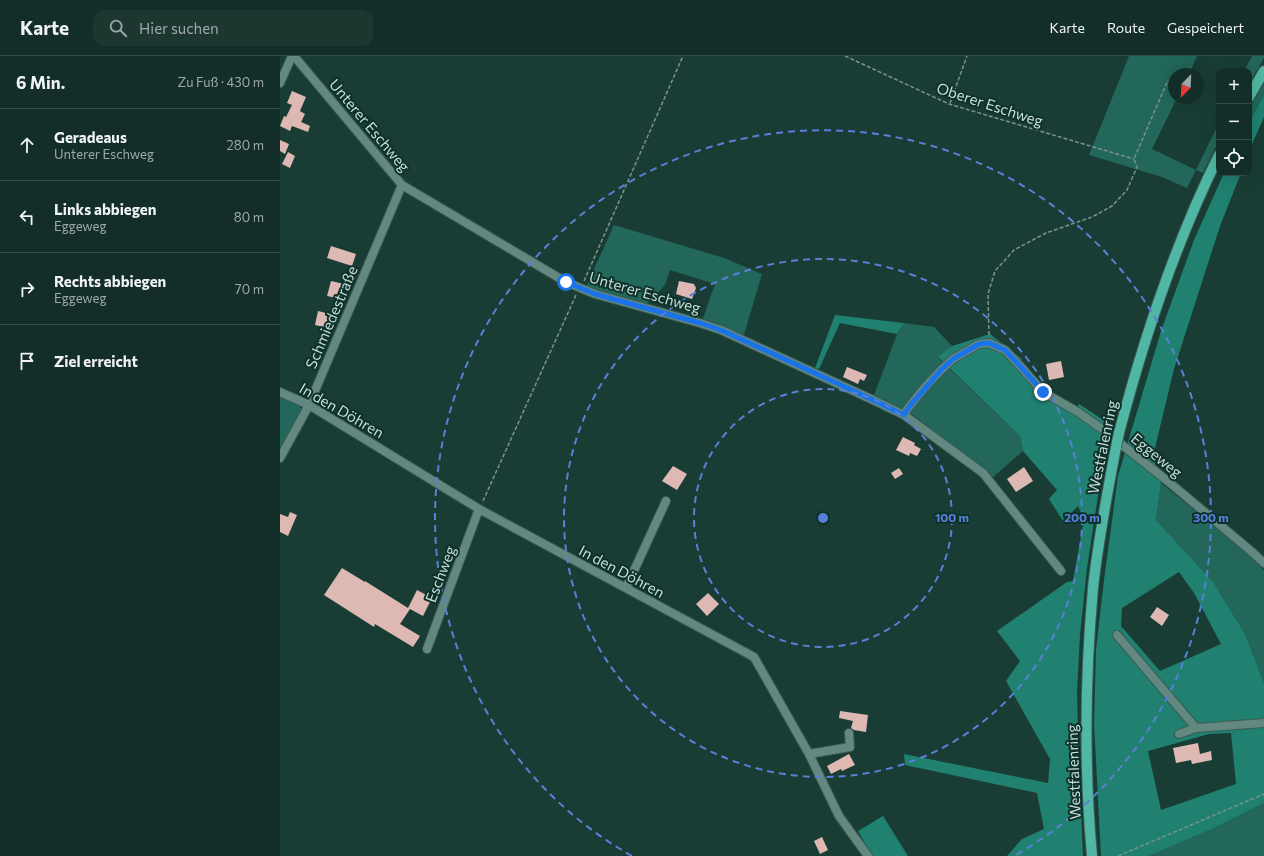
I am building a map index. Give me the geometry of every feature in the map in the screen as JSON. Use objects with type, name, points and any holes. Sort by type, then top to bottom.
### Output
[{"type":"main road","points":[[1252,92],[1264,71]]},
{"type":"main road","name":"Westfalenring","points":[[1092,856],[1087,769],[1088,660],[1093,588],[1116,447],[1130,389],[1144,342],[1169,270],[1188,221],[1216,161]]},
{"type":"street","points":[[280,83],[293,56]]},
{"type":"street","name":"Unterer Eschweg","points":[[293,56],[402,185],[580,289],[721,330],[904,415],[983,473],[1061,571]]},
{"type":"street","name":"Schmiedestraße","points":[[280,458],[309,404],[402,185]]},
{"type":"street","points":[[904,415],[925,387],[953,359],[979,344],[989,343]]},
{"type":"street","name":"Eggeweg","points":[[989,343],[1005,350],[1043,392],[1078,412],[1102,429],[1170,483],[1264,563]]},
{"type":"street","name":"In den Döhren","points":[[280,392],[309,404],[479,509],[754,657],[809,754],[839,816],[868,856]]},
{"type":"street","points":[[626,588],[666,501]]},
{"type":"street","name":"Eschweg","points":[[426,649],[479,509]]},
{"type":"street","points":[[1118,634],[1196,728]]},
{"type":"street","points":[[1179,734],[1196,728],[1264,723]]},
{"type":"street","points":[[809,754],[850,748],[849,732]]},
{"type":"path","name":"Oberer Eschweg","points":[[845,56],[949,104],[1134,159]]},
{"type":"path","points":[[949,104],[967,56]]},
{"type":"path","points":[[989,343],[988,294],[996,272],[1014,250],[1046,233],[1092,217],[1112,206],[1127,190],[1137,167],[1134,159],[1168,80]]},
{"type":"path","points":[[1118,856],[1264,794]]},
{"type":"green space","points":[[1129,56],[1197,56],[1192,68],[1168,68],[1168,104],[1174,104],[1152,149],[1196,170],[1187,188],[1162,177],[1089,155]]},
{"type":"green space","points":[[1252,56],[1264,56],[1252,79],[1252,68],[1246,68]]},
{"type":"green space","points":[[1264,83],[1264,95],[1252,117],[1252,104]]},
{"type":"green space","points":[[1264,95],[1264,117],[1252,144],[1252,140],[1252,117]]},
{"type":"green space","points":[[1216,129],[1216,146],[1203,173],[1196,170]]},
{"type":"green space","points":[[1223,176],[1240,176],[1220,226],[1174,369],[1153,456],[1161,483],[1156,520],[1214,583],[1245,634],[1264,683],[1264,803],[1212,829],[1149,856],[1101,856],[1094,723],[1096,650],[1104,580],[1118,476],[1161,331],[1194,240]],"holes":[[[1179,572],[1194,593],[1221,644],[1160,671],[1121,626],[1122,608]],[[1231,733],[1236,784],[1161,810],[1148,751],[1209,734]]]},
{"type":"green space","points":[[614,225],[724,258],[762,274],[743,338],[702,321],[715,284],[670,270],[665,285],[645,306],[585,289]]},
{"type":"green space","points":[[835,315],[904,323],[897,334],[840,323],[819,369],[815,368]]},
{"type":"green space","points":[[904,323],[934,327],[952,346],[938,358],[1020,436],[1023,451],[992,478],[912,414],[874,395],[897,334]]},
{"type":"green space","points":[[990,334],[1022,359],[1016,367],[1073,414],[1079,404],[1108,423],[1102,440],[1101,476],[1087,568],[1080,635],[1077,691],[1083,856],[1007,856],[1022,839],[1044,829],[1037,793],[905,765],[904,754],[1048,783],[1050,759],[1006,681],[1020,661],[997,631],[1067,582],[1073,581],[1084,519],[1078,506],[1063,521],[1049,499],[1057,490],[1023,451],[1020,436],[938,357],[952,346]]},
{"type":"green space","points":[[280,395],[299,404],[302,410],[280,451]]},
{"type":"green space","points":[[1161,483],[1245,551],[1264,570],[1264,683],[1245,634],[1214,583],[1156,520]]},
{"type":"green space","points":[[1264,803],[1264,856],[1149,856],[1212,829]]},
{"type":"green space","points":[[883,816],[908,856],[872,856],[858,831]]},
{"type":"building","points":[[292,91],[306,97],[300,111],[305,114],[301,122],[310,126],[308,132],[292,126],[290,131],[280,126],[284,116],[286,117],[292,105],[287,103]]},
{"type":"building","points":[[280,140],[289,144],[285,154],[280,151]]},
{"type":"building","points":[[288,152],[295,156],[290,168],[282,164]]},
{"type":"building","points":[[331,246],[356,254],[352,266],[327,258]]},
{"type":"building","points":[[331,281],[344,284],[341,299],[327,296]]},
{"type":"building","points":[[679,281],[694,284],[696,288],[692,299],[676,294]]},
{"type":"building","points":[[318,311],[334,315],[331,326],[325,325],[324,327],[315,325]]},
{"type":"building","points":[[1061,361],[1064,377],[1049,380],[1046,364]]},
{"type":"building","points":[[847,367],[867,375],[864,381],[860,379],[858,384],[843,377]]},
{"type":"building","points":[[903,437],[915,443],[914,445],[921,449],[917,456],[910,453],[909,456],[896,450]]},
{"type":"building","points":[[673,466],[687,474],[677,490],[662,481]]},
{"type":"building","points":[[1024,467],[1033,481],[1016,492],[1007,479]]},
{"type":"building","points":[[899,468],[903,474],[895,479],[891,473]]},
{"type":"building","points":[[290,512],[297,515],[288,536],[280,532],[280,514],[288,517]]},
{"type":"building","points":[[342,568],[408,608],[417,590],[432,598],[423,616],[410,609],[400,624],[420,636],[413,647],[375,624],[374,627],[324,595]]},
{"type":"building","points":[[708,593],[719,604],[707,616],[696,604]]},
{"type":"building","points":[[1157,607],[1169,615],[1162,626],[1150,617]]},
{"type":"building","points":[[840,711],[868,715],[866,732],[851,728],[853,721],[839,718]]},
{"type":"building","points":[[1198,743],[1200,754],[1211,751],[1212,760],[1192,764],[1191,760],[1176,763],[1173,748]]},
{"type":"building","points":[[849,754],[855,765],[831,774],[827,766]]},
{"type":"building","points":[[822,837],[828,850],[820,854],[814,841]]},
{"type":"route","points":[[566,282],[595,294],[721,330],[904,415],[925,387],[941,370],[953,359],[979,344],[989,343],[1005,350],[1043,392]]}]
